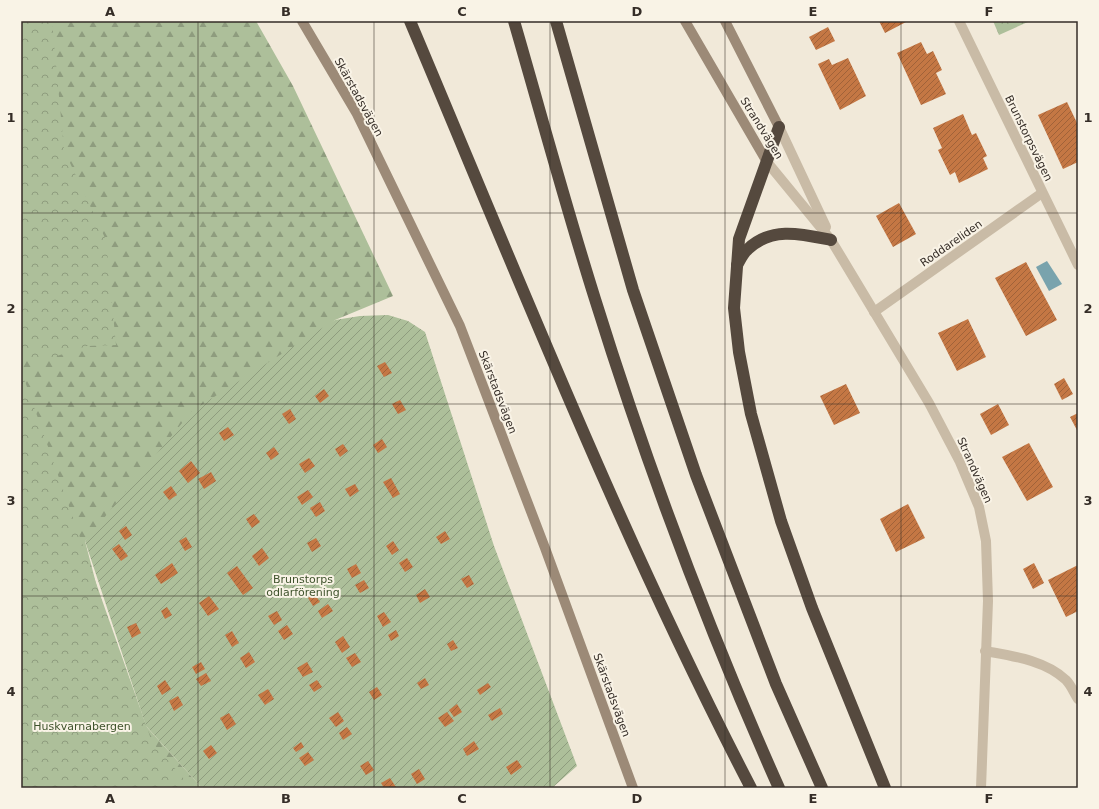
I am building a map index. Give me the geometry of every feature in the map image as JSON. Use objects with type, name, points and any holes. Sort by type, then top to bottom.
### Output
[{"type":"highway","points":[[410,21],[594,457],[719,726],[751,788]]},
{"type":"highway","points":[[514,21],[594,298],[657,487],[739,700],[779,788]]},
{"type":"highway","points":[[556,21],[633,290],[696,475],[774,677],[822,788]]},
{"type":"highway","points":[[779,127],[739,239],[734,308],[739,352],[751,414],[781,521],[812,608],[885,788]]},
{"type":"highway","points":[[736,267],[747,249],[771,235],[797,232],[831,240]]},
{"type":"main road","name":"Skärstadsvägen","points":[[302,21],[357,114],[460,326],[545,548],[633,788]]},
{"type":"main road","name":"Strandvägen","points":[[685,21],[767,162]]},
{"type":"main road","name":"Strandvägen","points":[[725,21],[779,127]]},
{"type":"street","name":"Brunstorpsvägen","points":[[959,21],[1078,265]]},
{"type":"street","name":"Strandvägen","points":[[779,127],[812,194],[831,240],[929,403],[960,462],[979,507],[986,541],[988,601],[981,788]]},
{"type":"street","name":"Strandvägen","points":[[767,162],[831,240]]},
{"type":"street","name":"Roddareliden","points":[[874,312],[1042,193]]},
{"type":"street","points":[[985,652],[1021,658],[1052,670],[1067,681],[1078,699]]},
{"type":"green space","points":[[21,21],[256,21],[293,86],[393,296],[335,320],[85,541],[104,614],[144,724],[202,788],[21,788]]},
{"type":"green space","points":[[21,21],[52,21],[64,150],[106,240],[116,345],[87,346],[54,357],[21,361]]},
{"type":"green space","points":[[993,21],[1030,21],[999,35]]},
{"type":"green space","name":"Brunstorps odlarförening","points":[[388,315],[408,321],[425,332],[494,546],[577,766],[552,788],[202,788],[146,726],[85,541],[192,411],[335,320],[360,316]]},
{"type":"green space","name":"Huskvarnabergen","points":[[21,370],[152,742],[192,788],[21,788]]},
{"type":"water","points":[[1047,261],[1062,284],[1049,291],[1036,267]]},
{"type":"building","points":[[879,21],[906,21],[906,22],[885,33]]},
{"type":"building","points":[[828,27],[835,41],[816,50],[809,37]]},
{"type":"building","points":[[921,42],[927,54],[933,51],[942,70],[936,73],[946,94],[921,105],[897,53]]},
{"type":"building","points":[[848,58],[866,96],[840,110],[818,64],[829,59],[832,65]]},
{"type":"building","points":[[1067,102],[1078,125],[1078,162],[1063,169],[1038,115]]},
{"type":"building","points":[[963,114],[972,135],[976,133],[987,156],[983,158],[988,169],[959,183],[955,172],[950,175],[938,150],[942,148],[933,128]]},
{"type":"building","points":[[899,203],[916,234],[893,247],[876,216]]},
{"type":"building","points":[[1026,262],[1057,320],[1026,336],[995,278]]},
{"type":"building","points":[[968,319],[986,357],[957,371],[938,333]]},
{"type":"building","points":[[385,362],[392,373],[384,377],[377,366]]},
{"type":"building","points":[[1064,378],[1073,394],[1062,400],[1054,384]]},
{"type":"building","points":[[846,384],[860,413],[834,425],[820,396]]},
{"type":"building","points":[[324,389],[329,396],[320,403],[315,396]]},
{"type":"building","points":[[400,400],[406,410],[398,414],[392,404]]},
{"type":"building","points":[[998,404],[1009,425],[991,435],[980,414]]},
{"type":"building","points":[[290,409],[296,419],[289,424],[282,414]]},
{"type":"building","points":[[1078,413],[1078,432],[1070,417]]},
{"type":"building","points":[[228,427],[234,435],[224,441],[219,433]]},
{"type":"building","points":[[382,439],[387,447],[378,453],[373,445]]},
{"type":"building","points":[[1029,443],[1053,487],[1027,501],[1002,457]]},
{"type":"building","points":[[343,444],[348,451],[340,457],[335,449]]},
{"type":"building","points":[[274,447],[279,454],[271,460],[266,453]]},
{"type":"building","points":[[309,458],[315,466],[305,473],[299,464]]},
{"type":"building","points":[[191,461],[200,473],[188,483],[179,471]]},
{"type":"building","points":[[211,472],[216,481],[204,489],[198,479]]},
{"type":"building","points":[[391,478],[400,494],[393,498],[383,482]]},
{"type":"building","points":[[355,484],[359,491],[350,497],[345,489]]},
{"type":"building","points":[[171,486],[177,495],[169,500],[163,492]]},
{"type":"building","points":[[308,490],[313,497],[302,505],[297,497]]},
{"type":"building","points":[[320,502],[325,511],[316,517],[310,508]]},
{"type":"building","points":[[908,504],[925,538],[896,552],[880,519]]},
{"type":"building","points":[[254,514],[260,522],[252,528],[246,519]]},
{"type":"building","points":[[126,526],[132,535],[125,540],[119,531]]},
{"type":"building","points":[[445,531],[450,539],[441,544],[436,537]]},
{"type":"building","points":[[186,537],[192,547],[185,551],[179,541]]},
{"type":"building","points":[[316,538],[321,546],[312,552],[307,543]]},
{"type":"building","points":[[393,541],[399,550],[392,555],[386,546]]},
{"type":"building","points":[[119,544],[128,556],[121,561],[112,549]]},
{"type":"building","points":[[262,548],[269,558],[259,566],[252,556]]},
{"type":"building","points":[[407,558],[413,567],[405,572],[399,563]]},
{"type":"building","points":[[172,563],[178,573],[161,584],[155,575]]},
{"type":"building","points":[[1034,563],[1044,583],[1033,589],[1023,569]]},
{"type":"building","points":[[356,564],[361,573],[352,578],[347,569]]},
{"type":"building","points":[[1078,565],[1078,611],[1066,617],[1048,580]]},
{"type":"building","points":[[237,566],[253,588],[243,595],[227,573]]},
{"type":"building","points":[[469,575],[474,584],[467,588],[461,579]]},
{"type":"building","points":[[364,580],[369,588],[360,593],[355,585]]},
{"type":"building","points":[[425,589],[430,597],[420,603],[416,595]]},
{"type":"building","points":[[314,593],[320,602],[313,606],[308,598]]},
{"type":"building","points":[[209,596],[219,609],[208,616],[199,603]]},
{"type":"building","points":[[328,604],[333,611],[322,618],[318,611]]},
{"type":"building","points":[[167,607],[172,615],[165,619],[161,611]]},
{"type":"building","points":[[277,611],[282,620],[274,625],[268,616]]},
{"type":"building","points":[[384,612],[391,622],[383,627],[377,616]]},
{"type":"building","points":[[136,623],[141,633],[132,638],[127,627]]},
{"type":"building","points":[[287,625],[293,634],[284,640],[278,631]]},
{"type":"building","points":[[396,630],[399,636],[391,641],[388,635]]},
{"type":"building","points":[[232,631],[239,643],[232,647],[225,635]]},
{"type":"building","points":[[343,636],[350,647],[342,653],[335,642]]},
{"type":"building","points":[[453,640],[458,648],[451,651],[447,644]]},
{"type":"building","points":[[249,652],[255,662],[246,668],[240,658]]},
{"type":"building","points":[[355,653],[361,662],[352,667],[346,658]]},
{"type":"building","points":[[201,662],[205,669],[196,674],[192,667]]},
{"type":"building","points":[[307,662],[313,672],[303,677],[297,668]]},
{"type":"building","points":[[206,673],[211,681],[201,686],[196,679]]},
{"type":"building","points":[[425,678],[429,685],[421,689],[417,683]]},
{"type":"building","points":[[165,680],[171,689],[162,695],[157,686]]},
{"type":"building","points":[[317,680],[322,687],[314,692],[309,685]]},
{"type":"building","points":[[488,683],[491,687],[480,695],[477,690]]},
{"type":"building","points":[[377,687],[382,695],[374,700],[369,692]]},
{"type":"building","points":[[268,689],[274,699],[265,705],[258,695]]},
{"type":"building","points":[[178,696],[183,705],[174,711],[169,701]]},
{"type":"building","points":[[457,704],[462,712],[454,717],[449,710]]},
{"type":"building","points":[[500,708],[503,714],[492,721],[488,715]]},
{"type":"building","points":[[338,712],[344,721],[336,727],[329,718]]},
{"type":"building","points":[[447,712],[454,721],[445,727],[438,718]]},
{"type":"building","points":[[229,713],[236,724],[227,730],[220,718]]},
{"type":"building","points":[[347,727],[352,734],[343,740],[339,733]]},
{"type":"building","points":[[474,741],[479,749],[467,756],[463,749]]},
{"type":"building","points":[[301,742],[304,747],[296,752],[293,748]]},
{"type":"building","points":[[211,745],[217,753],[209,759],[203,751]]},
{"type":"building","points":[[308,752],[314,760],[305,766],[299,758]]},
{"type":"building","points":[[517,760],[522,767],[511,775],[506,767]]},
{"type":"building","points":[[368,761],[374,770],[366,775],[360,766]]},
{"type":"building","points":[[419,769],[425,779],[417,784],[411,774]]},
{"type":"building","points":[[390,778],[396,787],[384,788],[381,783]]}]
